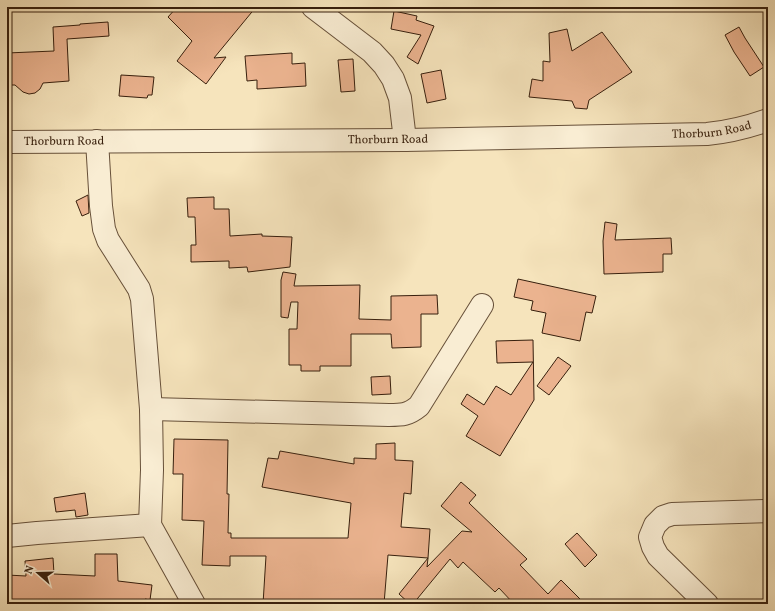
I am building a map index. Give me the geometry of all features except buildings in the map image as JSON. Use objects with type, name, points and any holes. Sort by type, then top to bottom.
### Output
[{"type":"street","points":[[313,7],[372,52],[384,65],[393,79],[400,98],[405,140]]},
{"type":"street","name":"Thorburn Road","points":[[7,142],[405,140],[707,134],[737,130],[768,120]]},
{"type":"street","points":[[97,141],[104,229],[108,240],[139,289],[142,299],[152,409],[150,525],[194,604]]},
{"type":"street","points":[[152,409],[388,416],[411,412],[419,406],[482,305]]},
{"type":"street","points":[[707,604],[658,556],[652,547],[650,537],[655,525],[663,517],[672,514],[768,511]]},
{"type":"street","points":[[7,536],[150,525]]}]
